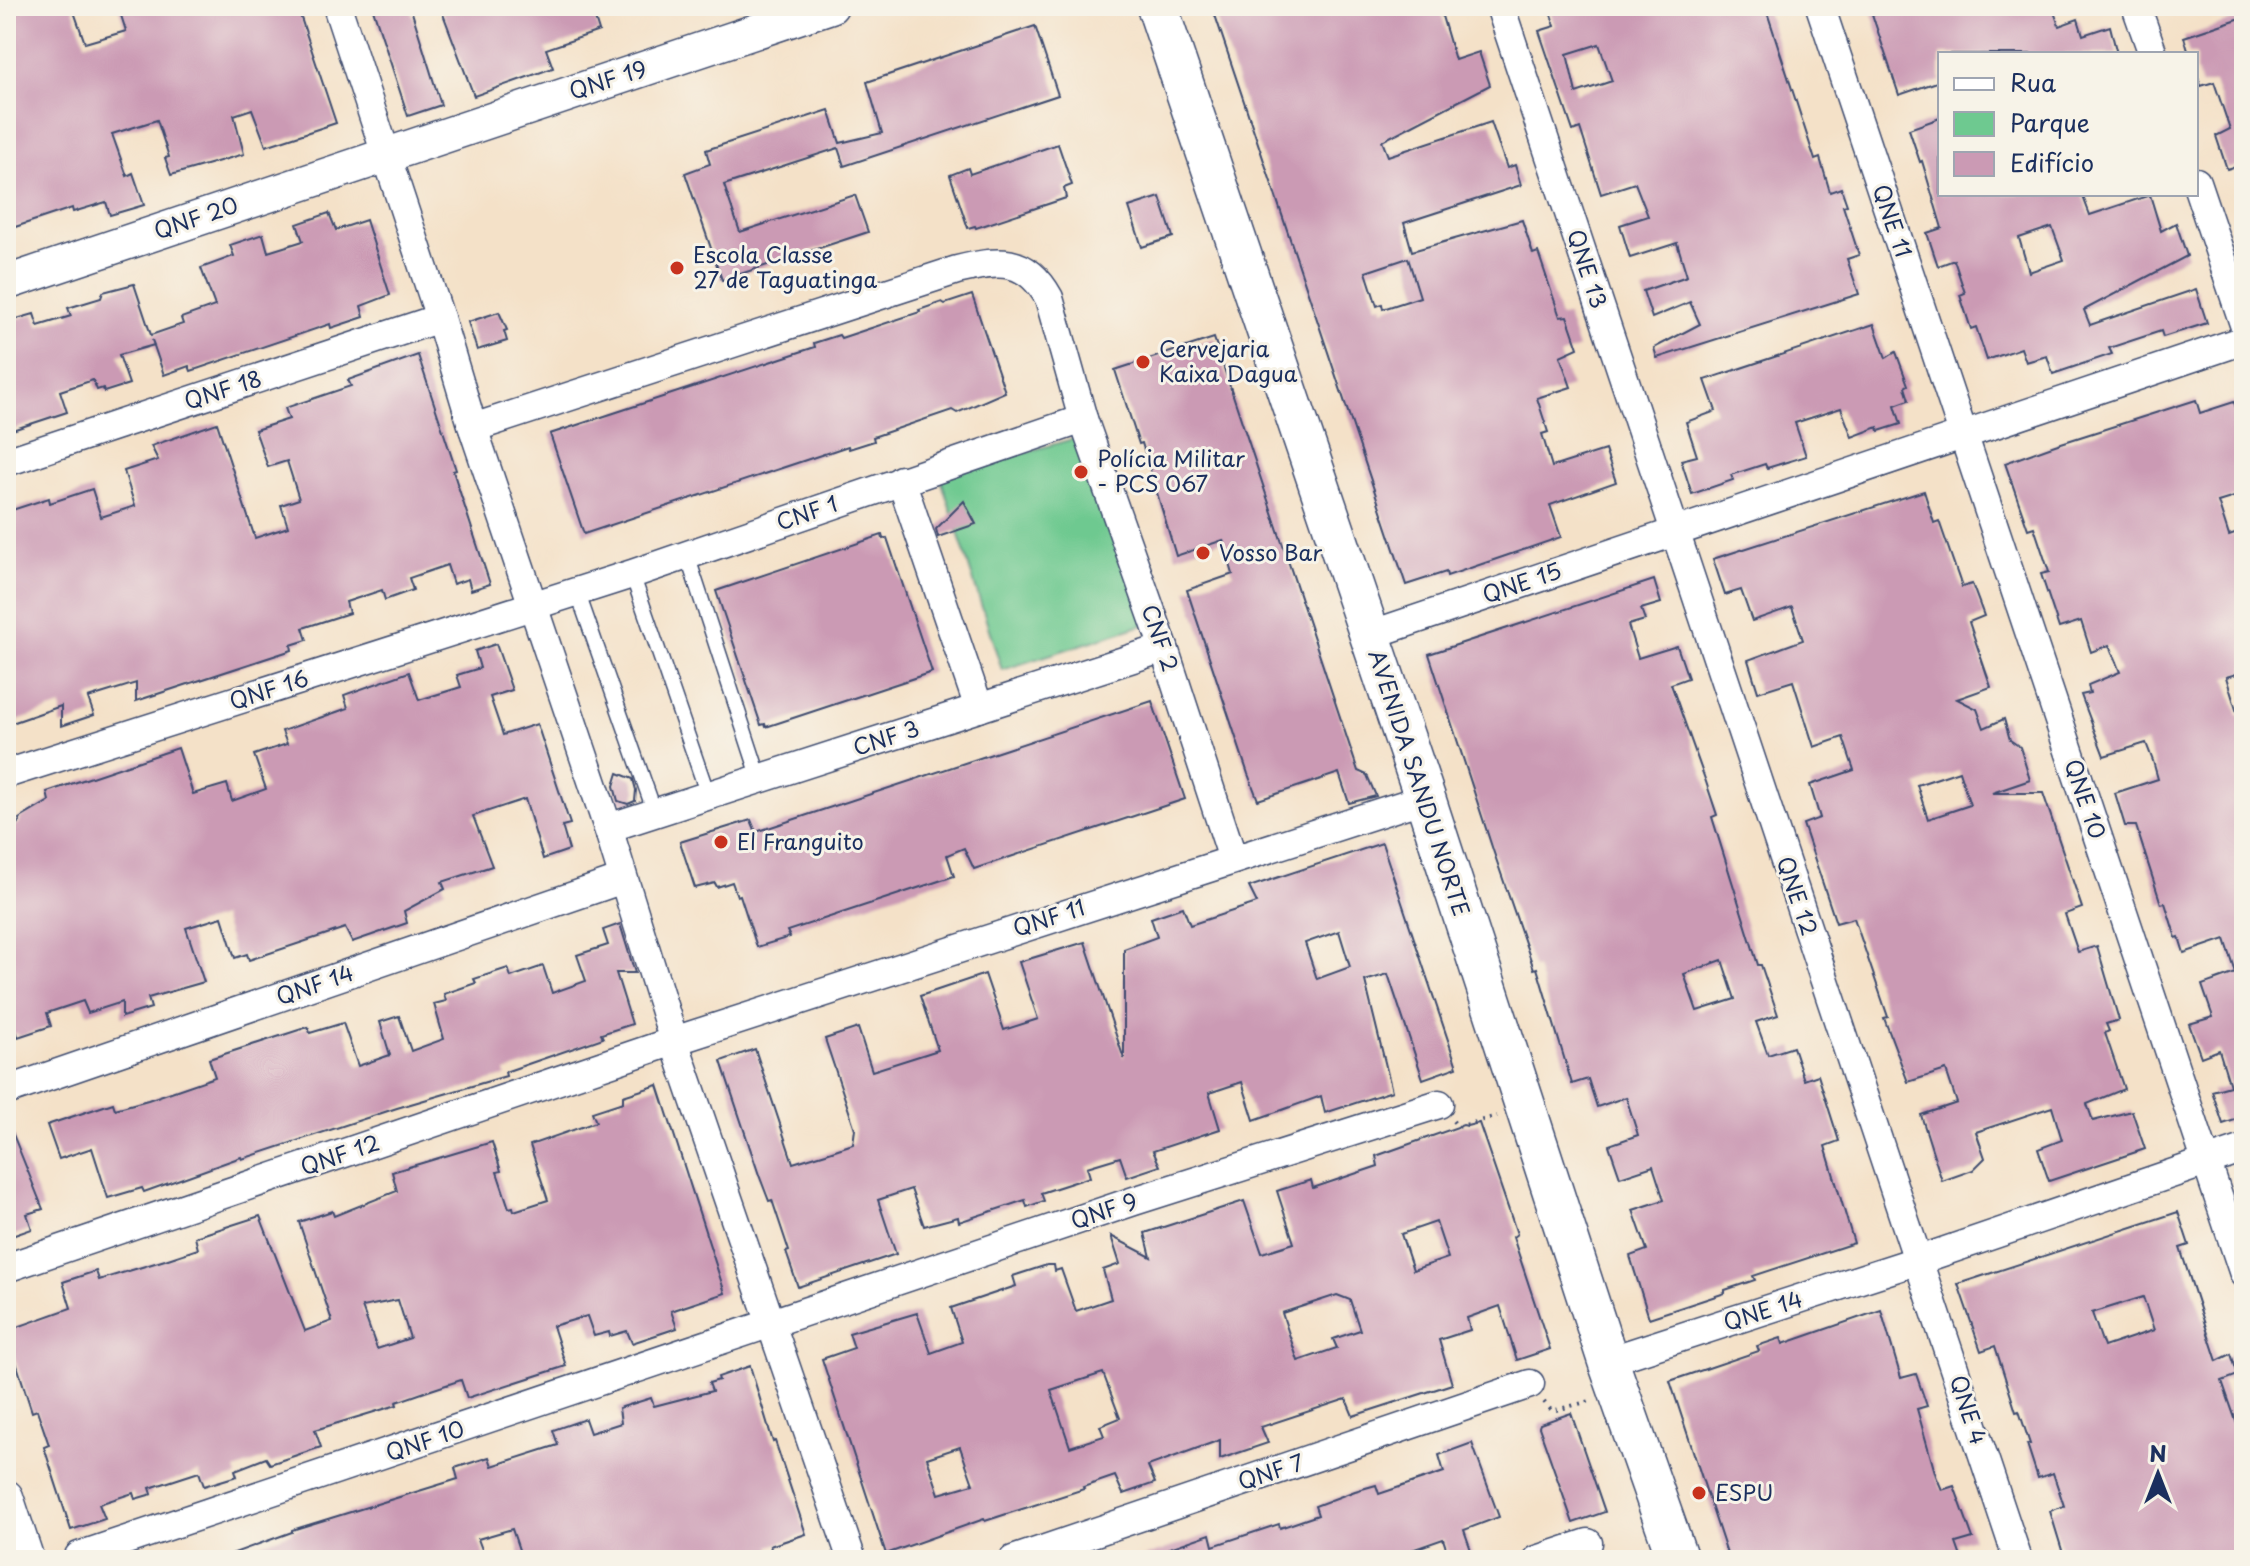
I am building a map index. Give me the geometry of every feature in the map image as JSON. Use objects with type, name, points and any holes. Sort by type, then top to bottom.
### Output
[{"type":"main road","name":"AVENIDA SANDU NORTE","points":[[1157,6],[1425,798],[1608,1361],[1675,1550]]},
{"type":"street","points":[[337,6],[473,428],[608,828],[674,1041],[852,1560]]},
{"type":"street","name":"QNF 19","points":[[385,154],[831,6]]},
{"type":"street","name":"QNE 13","points":[[1500,6],[1675,532]]},
{"type":"street","name":"QNE 11","points":[[1820,6],[1964,436]]},
{"type":"street","points":[[2136,6],[2152,52]]},
{"type":"street","name":"QNF 20","points":[[6,283],[385,154]]},
{"type":"street","points":[[2198,188],[2244,324]]},
{"type":"street","name":"CNF 2","points":[[473,428],[957,270],[996,262],[1017,266],[1031,273],[1049,298],[1083,419],[1164,648],[1233,859]]},
{"type":"street","name":"QNF 18","points":[[6,462],[440,318]]},
{"type":"street","name":"QNE 15","points":[[1370,635],[2244,340]]},
{"type":"street","name":"CNF 1","points":[[532,605],[632,574],[1083,419]]},
{"type":"street","name":"QNE 10","points":[[1964,436],[2244,1274]]},
{"type":"street","points":[[901,480],[979,708]]},
{"type":"street","name":"QNE 12","points":[[1675,532],[1919,1260]]},
{"type":"street","name":"QNF 16","points":[[6,774],[532,605]]},
{"type":"street","name":"CNF 3","points":[[608,828],[1164,648]]},
{"type":"street","name":"QNF 11","points":[[674,1041],[1425,798]]},
{"type":"street","name":"QNF 14","points":[[6,1091],[623,879]]},
{"type":"street","name":"QNF 12","points":[[6,1268],[674,1041]]},
{"type":"street","name":"QNF 9","points":[[771,1325],[1134,1201],[1439,1104]]},
{"type":"street","name":"QNE 14","points":[[1608,1361],[1919,1260],[2244,1149]]},
{"type":"street","name":"QNE 4","points":[[1919,1260],[2018,1560]]},
{"type":"street","name":"QNF 10","points":[[79,1556],[771,1325]]},
{"type":"street","name":"QNF 7","points":[[1013,1560],[1530,1384]]},
{"type":"street","points":[[6,1497],[26,1559]]},
{"type":"street","points":[[1537,1560],[1588,1543]]},
{"type":"lane","points":[[687,555],[760,779]]},
{"type":"lane","points":[[632,574],[708,795]]},
{"type":"lane","points":[[577,591],[655,813]]},
{"type":"path","points":[[1552,1411],[1573,1406]]},
{"type":"path","points":[[1588,1543],[1616,1560],[1675,1550]]},
{"type":"green space","points":[[1087,435],[1152,622],[1002,670],[940,476]]},
{"type":"building","points":[[36,6],[72,6],[85,43],[126,31],[118,6],[297,6],[336,123],[266,146],[252,109],[234,115],[244,154],[171,175],[165,158],[169,157],[157,120],[112,134],[127,176],[133,173],[144,205],[110,215],[106,202],[73,212],[72,208],[6,230],[6,16]]},
{"type":"building","points":[[372,6],[410,6],[441,105],[408,116]]},
{"type":"building","points":[[440,6],[591,6],[599,31],[546,49],[553,68],[474,96]]},
{"type":"building","points":[[1212,6],[1439,6],[1455,60],[1479,52],[1490,85],[1382,141],[1388,156],[1491,122],[1507,168],[1515,165],[1521,185],[1404,223],[1412,251],[1522,220],[1533,254],[1538,252],[1560,317],[1567,316],[1578,348],[1560,356],[1571,387],[1537,398],[1548,432],[1542,434],[1552,467],[1605,450],[1616,482],[1550,505],[1561,537],[1447,576],[1446,572],[1406,585]],"holes":[[[1408,258],[1420,297],[1383,309],[1382,304],[1377,306],[1366,272]]]},
{"type":"building","points":[[1548,6],[1765,6],[1815,160],[1820,158],[1830,192],[1841,188],[1847,205],[1843,206],[1859,255],[1847,259],[1859,294],[1657,358],[1654,348],[1700,324],[1690,302],[1652,318],[1643,291],[1687,276],[1677,243],[1630,258],[1620,225],[1648,216],[1635,183],[1601,194],[1580,128],[1573,131],[1539,31],[1555,26]],"holes":[[[1599,44],[1612,81],[1576,93],[1567,54]]]},
{"type":"building","points":[[1881,6],[2052,6],[2059,26],[2078,19],[2083,35],[2110,26],[2116,52],[1938,52],[1938,82],[1899,95],[1872,14],[1883,11]]},
{"type":"building","points":[[2244,17],[2244,164],[2227,169],[2216,136],[2230,129],[2214,82],[2201,86],[2198,52],[2188,52],[2184,37]]},
{"type":"building","points":[[1035,26],[1058,95],[844,166],[838,148],[724,185],[740,232],[855,195],[868,232],[722,280],[685,173],[710,164],[706,150],[829,110],[840,143],[882,133],[867,82]]},
{"type":"building","points":[[1938,119],[1938,196],[2083,196],[2090,215],[2150,196],[2161,231],[2176,223],[2187,256],[2084,310],[2090,325],[2196,289],[2207,323],[2163,337],[2161,331],[2109,348],[2112,354],[2053,374],[2047,356],[2026,362],[2021,348],[1987,360],[1976,327],[1971,329],[1960,295],[1965,293],[1954,260],[1938,266],[1927,233],[1942,228],[1909,129]],"holes":[[[2052,227],[2064,260],[2029,272],[2019,238]]]},
{"type":"building","points":[[1058,144],[1072,185],[1064,188],[1066,198],[968,228],[950,175],[968,168],[970,174]]},
{"type":"building","points":[[1160,197],[1173,237],[1142,247],[1129,207]]},
{"type":"building","points":[[329,213],[336,230],[366,220],[390,295],[361,306],[364,317],[331,328],[330,324],[191,371],[189,366],[164,375],[154,345],[119,355],[129,384],[104,392],[103,388],[97,390],[93,380],[60,391],[67,412],[6,432],[6,322],[34,314],[38,326],[71,316],[68,308],[101,298],[103,292],[134,284],[151,335],[183,324],[181,318],[215,306],[201,268],[234,256],[230,245],[263,234],[268,252],[303,241],[297,224]]},
{"type":"building","points":[[972,295],[1005,392],[957,413],[952,410],[873,437],[874,441],[849,449],[848,446],[584,534],[550,434],[815,347],[814,343],[839,335],[841,338],[942,302],[945,304]]},
{"type":"building","points":[[499,312],[507,330],[504,331],[507,341],[477,350],[468,322]]},
{"type":"building","points":[[1874,324],[1886,358],[1896,352],[1908,385],[1905,387],[1909,400],[1895,405],[1901,424],[1879,431],[1878,427],[1852,437],[1841,408],[1795,423],[1806,456],[1731,475],[1733,480],[1692,494],[1681,460],[1697,456],[1686,422],[1716,411],[1705,380]]},
{"type":"building","points":[[1214,338],[1358,771],[1367,775],[1376,796],[1349,803],[1339,773],[1258,800],[1248,774],[1187,590],[1233,574],[1223,540],[1176,556],[1142,443],[1139,444],[1115,370]]},
{"type":"building","points":[[418,355],[490,584],[471,590],[468,579],[453,584],[447,565],[409,578],[413,590],[385,600],[382,590],[346,602],[349,613],[303,628],[307,640],[291,645],[292,650],[136,701],[136,683],[88,698],[94,715],[61,726],[61,706],[6,725],[6,512],[49,498],[50,503],[92,489],[101,517],[135,506],[124,471],[158,460],[151,446],[217,423],[255,538],[288,527],[281,505],[299,499],[287,461],[268,467],[255,430],[289,419],[285,408],[351,386],[348,380]]},
{"type":"building","points":[[2196,400],[2200,413],[2234,402],[2244,431],[2244,457],[2236,460],[2244,483],[2244,494],[2218,502],[2229,536],[2244,531],[2244,672],[2226,677],[2238,716],[2244,714],[2244,1117],[2223,1124],[2212,1091],[2230,1086],[2219,1050],[2201,1057],[2189,1024],[2213,1017],[2202,985],[2236,973],[2225,939],[2184,953],[2179,937],[2176,938],[2165,903],[2161,904],[2136,826],[2125,826],[2115,793],[2158,779],[2153,761],[2146,743],[2104,756],[2081,695],[2090,693],[2088,685],[2120,672],[2109,645],[2091,652],[2081,621],[2059,628],[2041,574],[2049,572],[2034,527],[2028,529],[2005,463]]},
{"type":"building","points":[[1924,491],[1934,523],[1939,521],[1962,587],[1972,584],[1984,616],[1969,622],[1991,687],[1957,699],[1977,709],[1984,728],[2004,719],[2010,740],[2020,747],[2030,780],[1992,793],[2043,793],[2082,908],[2065,914],[2078,952],[2097,946],[2119,1020],[2106,1024],[2109,1031],[2105,1033],[2124,1089],[2087,1104],[2093,1121],[2132,1111],[2145,1149],[2049,1181],[2038,1149],[2062,1140],[2052,1107],[1976,1132],[1985,1158],[1973,1170],[1942,1181],[1921,1115],[1957,1103],[1946,1070],[1908,1082],[1884,1018],[1888,1017],[1854,918],[1836,923],[1803,824],[1820,818],[1810,785],[1854,770],[1843,737],[1814,747],[1793,681],[1758,692],[1748,660],[1803,640],[1792,607],[1752,621],[1741,590],[1725,595],[1713,559]],"holes":[[[1959,771],[1970,805],[1928,819],[1917,785]]]},
{"type":"building","points":[[964,501],[976,524],[938,537],[936,529]]},
{"type":"building","points":[[882,535],[883,539],[887,538],[932,672],[766,727],[765,724],[761,725],[716,591]]},
{"type":"building","points":[[1654,580],[1661,603],[1641,609],[1645,620],[1628,625],[1638,658],[1677,646],[1688,678],[1671,684],[1717,815],[1712,817],[1758,965],[1761,965],[1778,1015],[1756,1022],[1768,1055],[1793,1047],[1804,1080],[1818,1075],[1839,1141],[1825,1146],[1854,1243],[1753,1276],[1755,1280],[1725,1290],[1725,1293],[1649,1318],[1630,1256],[1647,1250],[1633,1210],[1664,1200],[1653,1166],[1620,1177],[1609,1145],[1638,1135],[1626,1097],[1597,1107],[1588,1079],[1572,1084],[1537,968],[1534,969],[1494,853],[1429,654]],"holes":[[[1722,960],[1735,999],[1697,1011],[1684,974]]]},
{"type":"building","points":[[496,644],[512,690],[490,697],[503,735],[537,724],[570,824],[562,826],[569,850],[543,859],[525,799],[473,816],[492,866],[442,882],[445,889],[404,911],[407,923],[352,942],[345,928],[249,960],[247,954],[235,958],[222,917],[186,928],[204,982],[148,998],[151,1008],[122,1017],[122,1002],[88,1013],[83,1001],[47,1013],[51,1026],[18,1037],[17,1033],[6,1037],[6,832],[20,822],[19,819],[49,801],[47,792],[178,748],[193,794],[227,784],[232,801],[266,789],[254,755],[287,744],[282,731],[348,708],[344,695],[409,672],[419,700],[461,687],[457,675],[480,668],[475,651]]},
{"type":"building","points":[[1152,701],[1185,799],[974,869],[964,848],[947,855],[954,876],[787,931],[790,937],[757,947],[740,895],[737,896],[732,882],[717,887],[715,883],[695,888],[680,842],[751,820],[756,832]]},
{"type":"building","points":[[618,773],[633,779],[635,801],[628,804],[618,801],[614,786]]},
{"type":"building","points":[[1382,843],[1457,1067],[1423,1079],[1388,974],[1365,981],[1392,1091],[1325,1113],[1321,1096],[1254,1120],[1242,1082],[1209,1093],[1220,1129],[1153,1151],[1160,1166],[1127,1177],[1120,1157],[1087,1167],[1090,1177],[1041,1193],[1044,1201],[1027,1207],[1025,1200],[959,1222],[958,1217],[924,1226],[911,1189],[878,1200],[896,1254],[798,1287],[772,1200],[769,1201],[759,1175],[721,1061],[755,1049],[793,1163],[826,1153],[853,1144],[855,1129],[825,1039],[858,1028],[872,1071],[938,1050],[920,996],[985,974],[1004,1030],[1038,1019],[1019,962],[1085,942],[1124,1059],[1124,949],[1157,937],[1151,918],[1183,907],[1190,925],[1257,903],[1249,887]],"holes":[[[1339,931],[1350,967],[1317,979],[1305,943]]]},
{"type":"building","points":[[620,924],[635,973],[616,973],[632,1024],[601,1034],[603,1038],[505,1072],[506,1076],[241,1157],[144,1192],[142,1188],[108,1198],[92,1148],[59,1159],[47,1125],[113,1103],[115,1109],[148,1100],[215,1077],[209,1059],[308,1027],[310,1033],[343,1023],[358,1066],[390,1055],[380,1022],[399,1016],[411,1051],[444,1039],[434,1004],[446,1001],[444,994],[476,983],[474,979],[508,968],[511,977],[543,966],[552,993],[586,981],[577,955],[608,945],[603,930]]},
{"type":"building","points":[[658,1085],[725,1293],[671,1311],[677,1328],[632,1343],[627,1331],[594,1336],[587,1316],[553,1326],[566,1366],[467,1398],[461,1380],[396,1402],[397,1405],[315,1430],[321,1447],[270,1464],[266,1458],[235,1470],[237,1476],[204,1486],[199,1472],[150,1488],[152,1494],[135,1499],[133,1493],[99,1504],[105,1519],[71,1530],[44,1447],[49,1445],[37,1410],[32,1412],[6,1331],[71,1308],[63,1282],[96,1271],[99,1280],[198,1249],[195,1237],[260,1216],[305,1331],[332,1321],[299,1222],[332,1211],[334,1216],[397,1191],[392,1172],[492,1142],[501,1171],[497,1172],[509,1208],[513,1207],[514,1211],[548,1200],[530,1145],[596,1122],[592,1112],[623,1102],[623,1096]],"holes":[[[398,1300],[410,1338],[377,1349],[362,1307]]]},
{"type":"building","points":[[6,1117],[43,1209],[27,1214],[32,1229],[6,1238]]},
{"type":"building","points":[[1479,1123],[1517,1234],[1513,1237],[1550,1349],[1517,1360],[1500,1306],[1467,1318],[1470,1330],[1439,1340],[1452,1384],[1353,1416],[1346,1399],[1261,1427],[1268,1443],[1220,1459],[1220,1440],[1148,1466],[1155,1483],[1123,1494],[1115,1476],[886,1554],[822,1359],[854,1348],[849,1333],[917,1313],[931,1353],[962,1342],[951,1308],[1016,1286],[1013,1276],[1047,1265],[1054,1265],[1055,1271],[1061,1269],[1076,1311],[1111,1299],[1103,1270],[1120,1264],[1111,1236],[1151,1257],[1145,1233],[1244,1201],[1262,1253],[1294,1243],[1277,1191],[1311,1180],[1313,1188],[1378,1166],[1376,1156]],"holes":[[[1436,1222],[1448,1258],[1413,1270],[1401,1234]],[[1337,1295],[1350,1300],[1360,1330],[1333,1339],[1337,1348],[1298,1361],[1282,1313]],[[1103,1373],[1120,1418],[1100,1426],[1104,1436],[1070,1447],[1051,1390]],[[960,1447],[973,1484],[939,1494],[927,1458]]]},
{"type":"building","points":[[2178,1212],[2189,1245],[2180,1248],[2217,1361],[2231,1354],[2238,1375],[2222,1381],[2237,1424],[2244,1422],[2244,1560],[2065,1560],[2050,1511],[2064,1506],[2053,1473],[2038,1478],[2027,1444],[2030,1444],[2019,1411],[2016,1412],[1995,1346],[1981,1351],[1958,1284]],"holes":[[[2143,1297],[2154,1330],[2104,1347],[2092,1313]]]},
{"type":"building","points":[[1881,1310],[1901,1378],[1916,1374],[1927,1406],[1917,1409],[1936,1476],[1942,1490],[1954,1486],[1973,1538],[1956,1543],[1962,1560],[1729,1560],[1670,1381],[1759,1351],[1757,1346],[1781,1338],[1783,1344]]},
{"type":"building","points":[[750,1366],[806,1534],[770,1546],[775,1560],[519,1560],[512,1529],[478,1539],[486,1560],[224,1560],[223,1557],[292,1530],[458,1479],[455,1468],[489,1457],[492,1466],[558,1445],[553,1430],[585,1419],[590,1433],[621,1423],[619,1408],[651,1398],[654,1406],[712,1391],[709,1383],[719,1380],[718,1377]]},
{"type":"building","points":[[1571,1413],[1605,1512],[1573,1523],[1539,1427]]},
{"type":"building","points":[[1472,1443],[1499,1517],[1464,1530],[1473,1556],[1450,1560],[1443,1539],[1400,1554],[1402,1560],[1144,1560],[1144,1557],[1210,1534],[1213,1546],[1279,1524],[1280,1528],[1318,1515],[1315,1506],[1355,1491],[1376,1485],[1379,1494],[1444,1472],[1439,1455]]},
{"type":"place","name":"Escola Classe 27 de Taguatinga","points":[[677,268]]},
{"type":"place","name":"Cervejaria Kaixa Dagua","points":[[1143,362]]},
{"type":"place","name":"Polícia Militar - PCS 067","points":[[1081,472]]},
{"type":"place","name":"Vosso Bar","points":[[1203,553]]},
{"type":"place","name":"El Franguito","points":[[721,842]]},
{"type":"place","name":"ESPU","points":[[1699,1493]]}]
